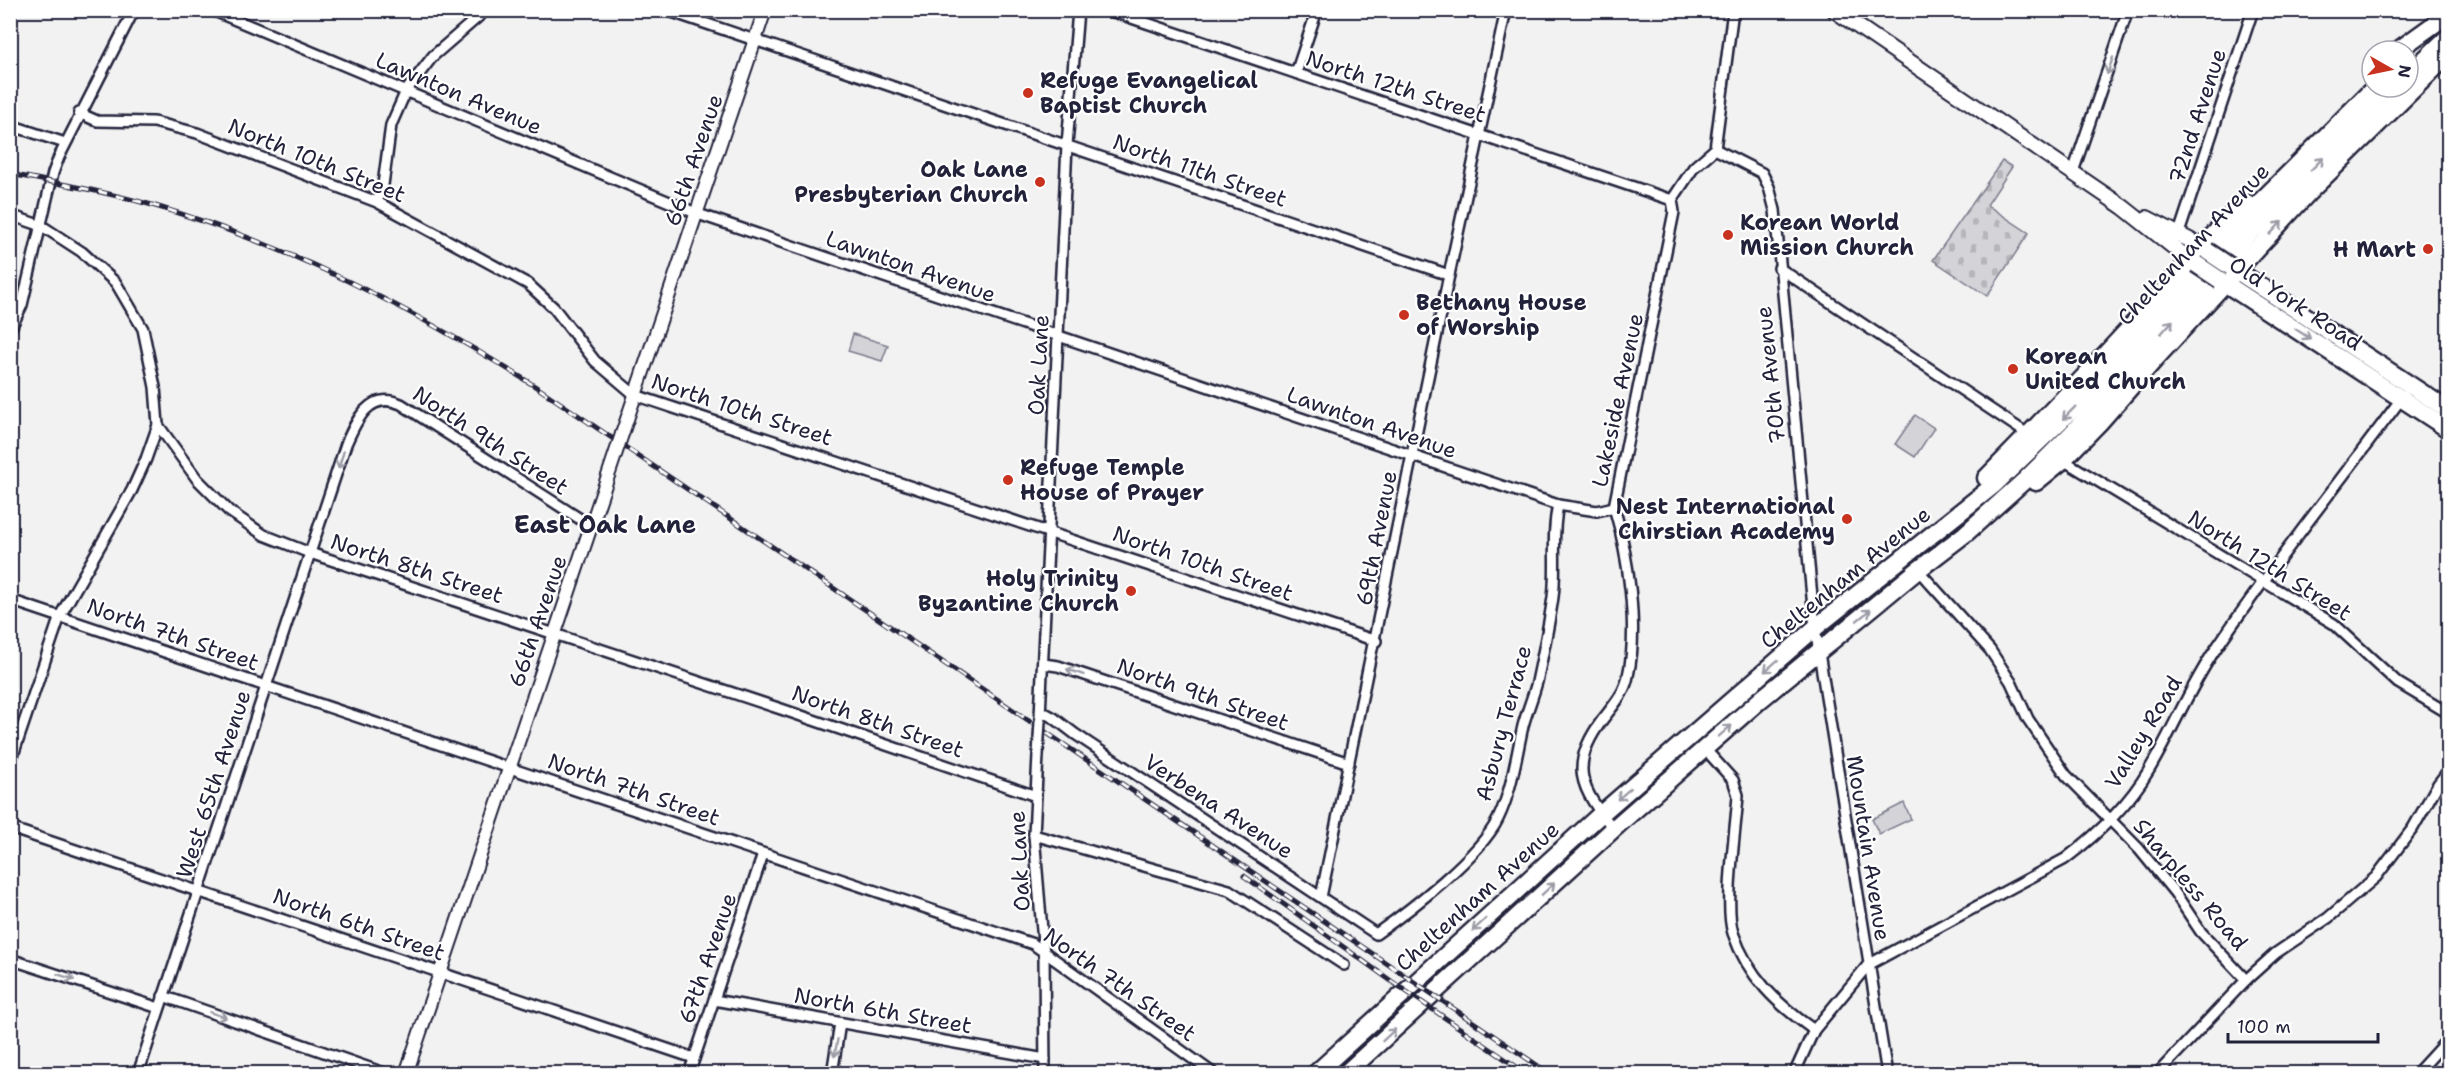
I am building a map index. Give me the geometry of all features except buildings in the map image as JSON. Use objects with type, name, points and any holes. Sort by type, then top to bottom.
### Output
[{"type":"highway","points":[[2414,39],[2448,14]]},
{"type":"highway","points":[[2420,42],[2448,14]]},
{"type":"highway","points":[[2420,64],[2448,37]]},
{"type":"highway","points":[[1965,534],[2063,460],[2228,275],[2448,55]]},
{"type":"highway","points":[[1931,534],[2029,435],[2204,249],[2360,88]]},
{"type":"highway","name":"Cheltenham Avenue","points":[[1315,1074],[1601,814],[1815,628],[1994,485],[2064,418],[2250,212],[2363,99]]},
{"type":"highway","name":"Cheltenham Avenue","points":[[1345,1074],[1614,828],[1819,652],[1965,534],[2071,434],[2257,226],[2384,99]]},
{"type":"highway","name":"Old York Road","points":[[2204,249],[2228,275]]},
{"type":"highway","name":"Old York Road","points":[[2193,262],[2228,275],[2406,392],[2448,429]]},
{"type":"highway","name":"Old York Road","points":[[2406,392],[2448,410]]},
{"type":"main road","name":"Old York Road","points":[[1834,10],[1854,17],[2123,207],[2193,262]]},
{"type":"main road","name":"Old York Road","points":[[2123,207],[2179,233],[2204,249]]},
{"type":"street","points":[[10,330],[22,305],[53,173],[79,113],[134,10]]},
{"type":"street","name":"Lawnton Avenue","points":[[212,10],[698,214],[1558,505],[1597,511],[1614,507]]},
{"type":"street","points":[[377,202],[383,185],[391,125],[406,91],[433,56],[486,10]]},
{"type":"street","name":"North 11th Street","points":[[666,10],[1449,275]]},
{"type":"street","name":"66th Avenue","points":[[406,1074],[765,10]]},
{"type":"street","name":"Oak Lane","points":[[1045,1074],[1044,954],[1034,835],[1067,146],[1078,10]]},
{"type":"street","name":"North 12th Street","points":[[1108,10],[1672,200]]},
{"type":"street","points":[[1296,74],[1317,10]]},
{"type":"street","name":"69th Avenue","points":[[1322,897],[1449,275],[1506,10]]},
{"type":"street","points":[[1672,200],[1695,167],[1715,149],[1733,10]]},
{"type":"street","points":[[2073,172],[2128,10]]},
{"type":"street","name":"72nd Avenue","points":[[2179,233],[2253,10]]},
{"type":"street","name":"North 10th Street","points":[[79,113],[89,119],[105,123],[154,122],[189,130],[377,202],[528,284],[554,308],[595,361],[635,394],[1376,641]]},
{"type":"street","points":[[10,125],[65,143]]},
{"type":"street","name":"70th Avenue","points":[[1715,149],[1762,173],[1769,187],[1775,210],[1815,628]]},
{"type":"street","name":"Lakeside Avenue","points":[[1614,828],[1601,814],[1586,791],[1582,761],[1590,737],[1620,696],[1628,678],[1633,646],[1629,580],[1622,532],[1614,507],[1662,276],[1674,212],[1672,200]]},
{"type":"street","points":[[10,216],[42,226],[82,252],[116,283],[143,329],[155,387],[158,425],[132,490],[60,616],[10,764]]},
{"type":"street","points":[[1779,268],[2029,435]]},
{"type":"street","name":"Valley Road","points":[[1794,1074],[1814,1030],[1868,965],[2065,859],[2094,837],[2130,797],[2149,770],[2215,650],[2263,580],[2406,392]]},
{"type":"street","name":"North 9th Street","points":[[367,408],[383,402],[401,404],[591,526]]},
{"type":"street","name":"West 65th Avenue","points":[[138,1074],[346,444],[357,419],[367,408]]},
{"type":"street","name":"North 8th Street","points":[[158,425],[197,479],[229,511],[264,535],[310,553],[1036,796]]},
{"type":"street","name":"North 12th Street","points":[[2063,460],[2334,624],[2398,683],[2448,713]]},
{"type":"street","name":"Asbury Terrace","points":[[1376,934],[1409,911],[1459,865],[1487,836],[1498,819],[1511,782],[1524,723],[1537,684],[1553,595],[1554,523],[1558,505]]},
{"type":"street","name":"Sharpless Road","points":[[1918,570],[1990,650],[2011,682],[2028,719],[2060,765],[2139,849],[2175,893],[2201,932],[2246,980],[2157,1074]]},
{"type":"street","name":"North 7th Street","points":[[10,600],[1033,944],[1214,1074]]},
{"type":"street","name":"Mountain Avenue","points":[[1815,628],[1887,1074]]},
{"type":"street","name":"North 9th Street","points":[[1043,664],[1058,666],[1349,763]]},
{"type":"street","name":"Verbena Avenue","points":[[1040,716],[1054,718],[1376,934]]},
{"type":"street","points":[[1705,749],[1732,780],[1738,795],[1730,898],[1733,932],[1756,979],[1784,1009],[1814,1030]]},
{"type":"street","points":[[2246,980],[2276,953],[2328,918],[2376,877],[2413,828],[2448,771]]},
{"type":"street","name":"North 6th Street","points":[[10,828],[694,1058]]},
{"type":"street","points":[[1034,835],[1229,890],[1344,965]]},
{"type":"street","name":"67th Avenue","points":[[689,1074],[763,854]]},
{"type":"street","points":[[10,959],[159,1008]]},
{"type":"street","points":[[163,996],[387,1074]]},
{"type":"street","name":"North 6th Street","points":[[714,1000],[1045,1059]]},
{"type":"street","points":[[832,1074],[840,1023]]},
{"type":"street","points":[[2416,1074],[2448,1039]]},
{"type":"green space","points":[[2002,161],[2012,167],[1987,205],[2029,233],[1987,296],[1933,260]]},
{"type":"green space","points":[[853,334],[888,345],[882,361],[848,351]]},
{"type":"green space","points":[[1915,415],[1934,428],[1915,457],[1895,444]]},
{"type":"green space","points":[[1904,803],[1911,819],[1879,834],[1872,819]]},
{"type":"railway","points":[[10,174],[152,205],[255,240],[401,308],[495,361],[1550,1074]]},
{"type":"railway","points":[[1244,876],[1527,1074]]},
{"type":"place","name":"Refuge Evangelical Baptist Church","points":[[1028,93]]},
{"type":"place","name":"Oak Lane Presbyterian Church","points":[[1040,182]]},
{"type":"place","name":"Korean World Mission Church","points":[[1728,235]]},
{"type":"place","name":"H Mart","points":[[2428,249]]},
{"type":"place","name":"Bethany House of Worship","points":[[1404,315]]},
{"type":"place","name":"Korean United Church","points":[[2013,369]]},
{"type":"place","name":"Refuge Temple House of Prayer","points":[[1008,480]]},
{"type":"place","name":"Nest International Chirstian Academy","points":[[1847,519]]},
{"type":"place","name":"Holy Trinity Byzantine Church","points":[[1131,591]]},
{"type":"district","name":"East Oak Lane","points":[[605,525]]}]
